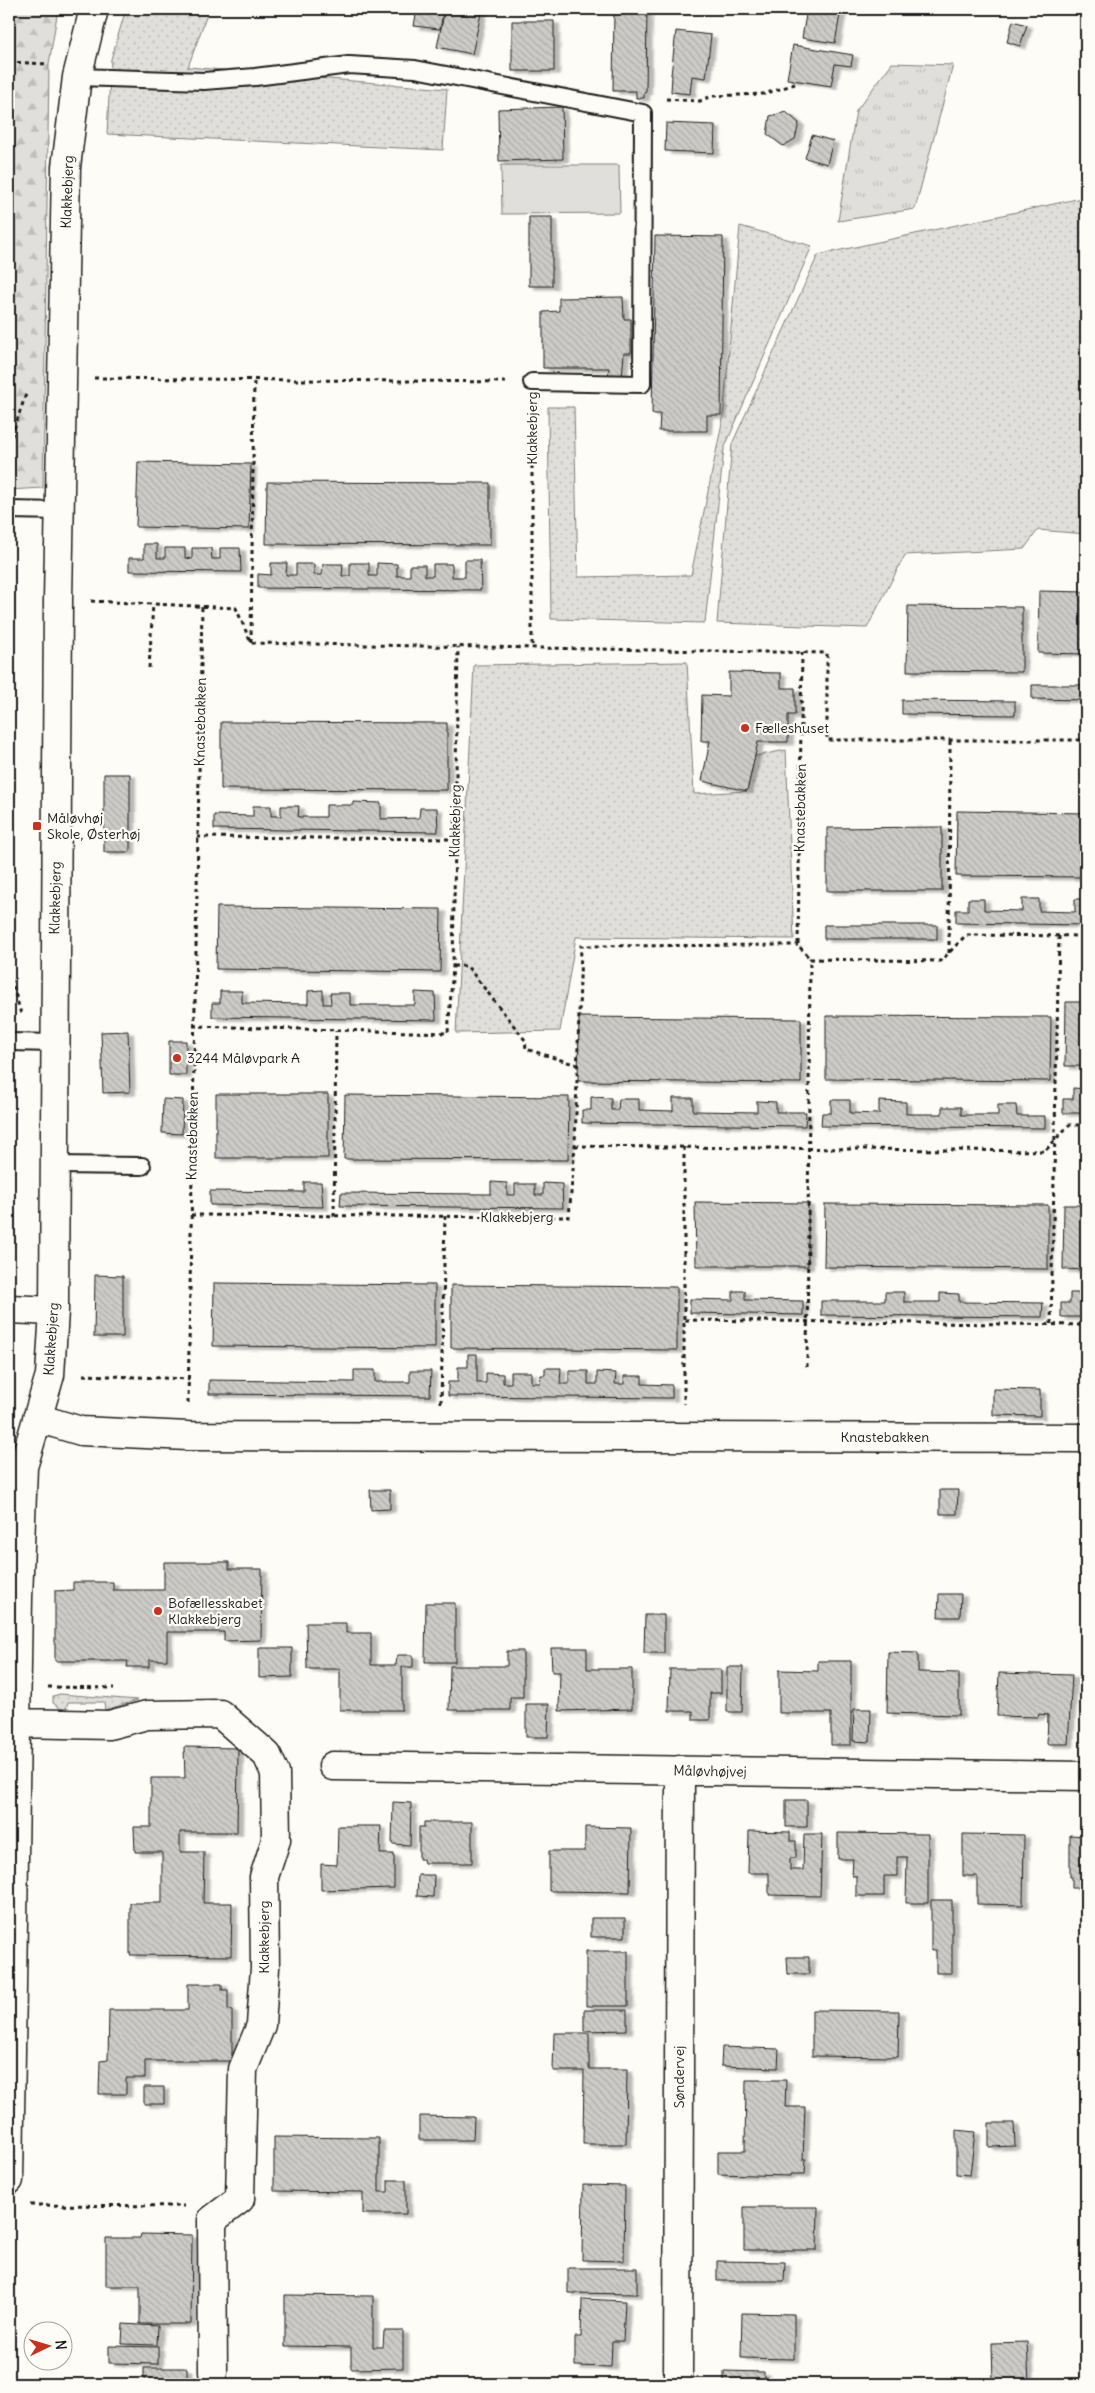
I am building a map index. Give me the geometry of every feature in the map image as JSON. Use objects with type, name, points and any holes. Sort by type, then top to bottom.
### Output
[{"type":"street","name":"Klakkebjerg","points":[[9,2180],[15,1713],[13,1598],[23,1467],[50,1375],[54,1311],[54,1043],[58,600],[67,71],[94,9]]},
{"type":"street","points":[[9,1310],[54,1311]]},
{"type":"street","name":"Knastebakken","points":[[37,1418],[81,1431],[188,1436],[1086,1438]]},
{"type":"street","name":"Klakkebjerg","points":[[15,1713],[109,1725],[147,1715],[220,1714],[267,1755],[276,1773],[276,1840],[264,1876],[265,1968],[261,2025],[242,2069],[240,2198],[212,2220]]},
{"type":"street","name":"Måløvhøjvej","points":[[333,1766],[1086,1776]]},
{"type":"street","name":"Søndervej","points":[[678,2384],[680,1770]]},
{"type":"street","points":[[212,2220],[213,2372]]},
{"type":"lane","points":[[67,71],[204,80],[255,77],[349,65],[415,69],[643,113],[642,384],[532,382]]},
{"type":"lane","points":[[9,510],[60,511]]},
{"type":"lane","points":[[9,1042],[54,1043]]},
{"type":"lane","points":[[54,1165],[142,1166]]},
{"type":"path","points":[[9,62],[67,71]]},
{"type":"path","points":[[643,113],[668,98],[700,101],[712,96],[764,94],[795,84]]},
{"type":"path","name":"Klakkebjerg","points":[[62,378],[532,382],[532,648]]},
{"type":"path","points":[[251,643],[254,380]]},
{"type":"path","points":[[58,600],[236,608],[251,643]]},
{"type":"path","points":[[149,668],[153,604]]},
{"type":"path","name":"Knastebakken","points":[[188,1436],[193,1026],[202,606]]},
{"type":"path","points":[[251,643],[827,653],[827,740],[1086,740]]},
{"type":"path","name":"Klakkebjerg","points":[[193,1026],[448,1033],[453,966],[458,647]]},
{"type":"path","name":"Knastebakken","points":[[798,945],[802,652]]},
{"type":"path","points":[[949,954],[950,741]]},
{"type":"path","points":[[197,837],[455,839]]},
{"type":"path","points":[[810,959],[942,961],[966,935],[1086,936]]},
{"type":"path","points":[[1051,1324],[1059,936]]},
{"type":"path","points":[[807,1367],[810,1148],[810,959],[798,945],[581,946],[575,1146],[810,1148],[1045,1151],[1069,1125],[1086,1125]]},
{"type":"path","points":[[453,966],[467,966],[525,1040],[526,1049],[577,1065]]},
{"type":"path","points":[[334,1216],[336,1030]]},
{"type":"path","name":"Klakkebjerg","points":[[191,1215],[569,1217],[575,1146]]},
{"type":"path","points":[[684,1147],[684,1437]]},
{"type":"path","points":[[440,1436],[445,1216]]},
{"type":"path","points":[[685,1320],[1086,1325]]},
{"type":"path","points":[[50,1375],[189,1379]]},
{"type":"path","points":[[28,2205],[202,2206],[212,2220]]},
{"type":"green space","points":[[9,9],[58,9],[49,64],[43,488],[9,490]]},
{"type":"green space","points":[[126,9],[209,9],[188,67],[447,89],[443,150],[107,134],[111,59]]},
{"type":"green space","points":[[892,63],[953,65],[915,209],[838,221],[856,111]]},
{"type":"green space","points":[[501,165],[619,165],[620,213],[502,214]]},
{"type":"green space","points":[[1086,197],[1086,534],[1038,530],[1024,549],[905,555],[867,628],[717,623],[732,444],[818,255]]},
{"type":"green space","points":[[740,226],[812,246],[724,449],[705,623],[551,619],[548,407],[574,407],[578,577],[691,575],[723,418]]},
{"type":"green space","points":[[687,662],[694,794],[747,791],[755,756],[786,750],[794,939],[576,937],[560,1031],[456,1033],[474,665]]},
{"type":"green space","points":[[60,1694],[138,1700],[105,1710],[104,1702],[68,1702],[65,1712],[53,1703],[53,1696]]},
{"type":"building","points":[[417,9],[444,9],[440,29],[414,26]]},
{"type":"building","points":[[445,9],[482,9],[472,54],[437,47]]},
{"type":"building","points":[[614,9],[647,9],[646,92],[644,92],[644,98],[636,98],[636,91],[613,91]]},
{"type":"building","points":[[807,9],[841,9],[835,43],[802,38]]},
{"type":"building","points":[[512,21],[554,21],[554,71],[512,71]]},
{"type":"building","points":[[1013,21],[1027,25],[1020,46],[1007,42]]},
{"type":"building","points":[[676,31],[711,35],[706,78],[692,76],[690,94],[671,92]]},
{"type":"building","points":[[793,45],[853,55],[851,66],[835,64],[831,86],[787,79]]},
{"type":"building","points":[[562,107],[563,159],[499,161],[498,109]]},
{"type":"building","points":[[786,112],[799,123],[795,139],[783,146],[767,134],[770,116]]},
{"type":"building","points":[[666,123],[715,125],[714,153],[665,151]]},
{"type":"building","points":[[812,135],[833,141],[827,164],[805,158]]},
{"type":"building","points":[[529,217],[552,217],[552,286],[529,286]]},
{"type":"building","points":[[655,236],[723,237],[721,415],[707,415],[707,431],[659,431],[660,414],[652,414]]},
{"type":"building","points":[[623,297],[624,319],[631,319],[631,353],[624,353],[622,378],[608,378],[609,368],[543,368],[543,312],[559,311],[559,298]]},
{"type":"building","points":[[138,462],[251,464],[249,529],[136,527]]},
{"type":"building","points":[[267,482],[490,483],[490,545],[266,544]]},
{"type":"building","points":[[144,544],[157,544],[157,558],[165,558],[165,548],[185,548],[185,558],[192,559],[192,548],[211,548],[212,559],[220,559],[220,548],[240,548],[241,572],[129,571],[129,558],[144,558]]},
{"type":"building","points":[[465,560],[480,560],[481,590],[258,588],[258,574],[271,575],[271,563],[287,563],[286,575],[296,575],[296,564],[314,564],[314,575],[322,575],[323,564],[343,564],[342,576],[350,576],[350,563],[369,563],[369,576],[377,576],[377,563],[397,564],[397,576],[410,576],[410,565],[425,565],[425,576],[433,576],[433,564],[452,564],[452,577],[465,577]]},
{"type":"building","points":[[1039,591],[1086,592],[1086,654],[1038,653]]},
{"type":"building","points":[[908,606],[1022,607],[1022,672],[907,671]]},
{"type":"building","name":"Fælleshuset","points":[[729,672],[781,673],[781,688],[795,688],[795,715],[788,715],[788,742],[758,742],[747,791],[702,781],[710,741],[701,741],[702,695],[729,696]]},
{"type":"building","points":[[1032,685],[1086,685],[1086,700],[1032,699]]},
{"type":"building","points":[[902,700],[1015,701],[1015,715],[902,714]]},
{"type":"building","points":[[221,722],[447,723],[447,790],[221,789]]},
{"type":"building","points":[[104,774],[130,774],[130,852],[104,852]]},
{"type":"building","points":[[353,802],[381,803],[381,819],[419,818],[420,808],[437,808],[438,832],[214,829],[214,815],[253,816],[253,806],[271,806],[271,816],[281,816],[281,806],[299,806],[298,817],[326,817],[326,805],[353,805]]},
{"type":"building","points":[[957,811],[1086,813],[1086,877],[956,876]]},
{"type":"building","points":[[942,827],[942,891],[827,891],[827,828]]},
{"type":"building","points":[[968,899],[984,899],[984,910],[1022,911],[1022,899],[1039,899],[1039,911],[1075,912],[1075,899],[1086,899],[1086,925],[956,923],[956,910],[968,910]]},
{"type":"building","points":[[217,907],[441,909],[440,972],[216,969]]},
{"type":"building","points":[[824,925],[937,925],[937,939],[824,939]]},
{"type":"building","points":[[323,990],[323,1004],[331,1004],[330,993],[350,993],[350,1005],[415,1005],[415,992],[435,993],[436,1020],[212,1017],[212,1003],[220,1003],[220,991],[242,991],[242,1003],[308,1004],[308,991]]},
{"type":"building","points":[[1066,1002],[1086,1002],[1086,1066],[1065,1066]]},
{"type":"building","points":[[826,1016],[1051,1017],[1050,1081],[826,1079]]},
{"type":"building","points":[[579,1017],[801,1019],[801,1083],[578,1081]]},
{"type":"building","points":[[128,1031],[130,1092],[103,1093],[101,1032]]},
{"type":"building","name":"3244 Måløvpark A","points":[[169,1041],[186,1041],[186,1075],[169,1075]]},
{"type":"building","points":[[1073,1088],[1086,1089],[1086,1113],[1063,1113],[1063,1099],[1073,1099]]},
{"type":"building","points":[[216,1094],[328,1094],[328,1158],[216,1158]]},
{"type":"building","points":[[345,1095],[569,1097],[568,1160],[344,1159]]},
{"type":"building","points":[[591,1097],[611,1098],[611,1110],[618,1110],[619,1099],[639,1099],[639,1110],[673,1111],[673,1098],[693,1098],[693,1111],[757,1112],[757,1101],[776,1102],[776,1112],[806,1112],[805,1126],[582,1123],[582,1110],[591,1110]]},
{"type":"building","points":[[163,1099],[183,1100],[182,1134],[162,1133]]},
{"type":"building","points":[[831,1100],[850,1100],[850,1113],[879,1114],[879,1101],[906,1102],[906,1114],[942,1114],[942,1107],[961,1107],[961,1115],[998,1115],[998,1105],[1016,1105],[1017,1116],[1045,1116],[1045,1128],[821,1126],[822,1113],[831,1113]]},
{"type":"building","points":[[304,1182],[321,1182],[323,1207],[210,1205],[210,1191],[304,1192]]},
{"type":"building","points":[[491,1182],[507,1183],[507,1195],[515,1195],[515,1184],[535,1184],[535,1195],[543,1195],[543,1183],[562,1184],[563,1208],[340,1206],[341,1193],[491,1194]]},
{"type":"building","points":[[695,1202],[808,1203],[808,1266],[696,1266]]},
{"type":"building","points":[[825,1204],[1048,1205],[1048,1269],[824,1267]]},
{"type":"building","points":[[1064,1205],[1086,1205],[1086,1270],[1063,1269]]},
{"type":"building","points":[[95,1275],[123,1276],[123,1337],[94,1337]]},
{"type":"building","points":[[214,1283],[435,1285],[435,1348],[213,1346]]},
{"type":"building","points":[[451,1285],[677,1287],[677,1350],[451,1348]]},
{"type":"building","points":[[733,1291],[745,1291],[745,1300],[803,1301],[803,1315],[690,1313],[690,1299],[733,1300]]},
{"type":"building","points":[[885,1292],[904,1292],[904,1302],[940,1302],[940,1293],[959,1294],[959,1302],[1043,1303],[1042,1317],[821,1315],[821,1301],[885,1301]]},
{"type":"building","points":[[1070,1293],[1086,1293],[1086,1317],[1061,1317],[1061,1303],[1070,1303]]},
{"type":"building","points":[[468,1354],[477,1354],[477,1383],[486,1383],[486,1373],[503,1374],[503,1383],[511,1383],[511,1372],[531,1372],[531,1383],[540,1383],[541,1375],[545,1375],[545,1368],[561,1368],[560,1384],[569,1384],[569,1371],[588,1371],[588,1384],[597,1384],[597,1372],[616,1373],[615,1384],[624,1384],[624,1376],[642,1376],[642,1384],[672,1385],[672,1398],[448,1396],[448,1382],[458,1382],[458,1367],[468,1367]]},
{"type":"building","points":[[354,1370],[375,1370],[375,1382],[410,1382],[410,1371],[431,1371],[430,1396],[209,1394],[209,1380],[354,1382]]},
{"type":"building","points":[[993,1389],[1040,1390],[1040,1416],[993,1415]]},
{"type":"building","points":[[370,1490],[390,1490],[390,1509],[371,1510]]},
{"type":"building","points":[[940,1490],[958,1490],[957,1514],[940,1514]]},
{"type":"building","name":"Bofællesskabet Klakkebjerg","points":[[164,1562],[229,1562],[229,1569],[262,1569],[261,1640],[224,1641],[224,1632],[167,1632],[167,1660],[149,1660],[149,1667],[127,1667],[128,1661],[55,1661],[55,1591],[73,1590],[73,1582],[113,1582],[113,1590],[164,1590]]},
{"type":"building","points":[[939,1594],[961,1594],[960,1617],[938,1617]]},
{"type":"building","points":[[426,1603],[455,1603],[455,1662],[425,1662]]},
{"type":"building","points":[[645,1615],[664,1615],[664,1653],[644,1653]]},
{"type":"building","points":[[306,1623],[346,1623],[346,1633],[371,1633],[371,1665],[396,1665],[397,1655],[413,1655],[413,1667],[402,1667],[402,1710],[340,1710],[340,1669],[307,1669]]},
{"type":"building","points":[[259,1648],[292,1648],[292,1677],[259,1678]]},
{"type":"building","points":[[551,1648],[587,1648],[587,1669],[632,1669],[632,1709],[559,1711],[560,1672],[552,1672]]},
{"type":"building","points":[[507,1651],[523,1651],[523,1697],[510,1697],[510,1710],[449,1710],[450,1666],[507,1666]]},
{"type":"building","points":[[888,1652],[918,1653],[918,1672],[959,1673],[959,1715],[887,1713]]},
{"type":"building","points":[[818,1661],[851,1661],[851,1745],[831,1745],[831,1713],[779,1713],[779,1670],[818,1671]]},
{"type":"building","points":[[727,1667],[743,1667],[742,1712],[727,1712]]},
{"type":"building","points":[[670,1669],[721,1669],[721,1693],[710,1693],[710,1720],[693,1720],[693,1711],[669,1711]]},
{"type":"building","points":[[999,1673],[1072,1675],[1068,1744],[1047,1744],[1048,1715],[1039,1714],[1038,1717],[997,1716]]},
{"type":"building","points":[[526,1704],[549,1704],[548,1737],[526,1737]]},
{"type":"building","points":[[854,1709],[871,1709],[870,1742],[853,1741]]},
{"type":"building","points":[[184,1747],[238,1748],[237,1832],[180,1832],[180,1852],[204,1852],[203,1903],[232,1903],[231,1956],[130,1955],[130,1903],[162,1903],[162,1852],[135,1852],[134,1827],[151,1827],[151,1778],[185,1778]]},
{"type":"building","points":[[786,1800],[807,1800],[807,1827],[786,1827]]},
{"type":"building","points":[[393,1802],[411,1803],[410,1845],[392,1844]]},
{"type":"building","points":[[424,1822],[472,1822],[472,1863],[424,1863],[423,1859],[419,1859],[419,1827],[424,1827]]},
{"type":"building","points":[[338,1826],[381,1826],[380,1854],[394,1854],[394,1888],[321,1890],[321,1864],[337,1865]]},
{"type":"building","points":[[585,1827],[631,1828],[630,1892],[549,1891],[549,1851],[585,1851]]},
{"type":"building","points":[[749,1831],[790,1832],[790,1841],[796,1841],[796,1858],[790,1858],[790,1870],[803,1870],[804,1834],[822,1834],[820,1896],[769,1895],[769,1873],[748,1873]]},
{"type":"building","points":[[838,1833],[928,1834],[928,1903],[906,1903],[907,1857],[897,1857],[897,1876],[884,1876],[884,1896],[856,1896],[856,1876],[852,1876],[853,1859],[838,1859]]},
{"type":"building","points":[[963,1834],[1024,1835],[1023,1905],[977,1904],[977,1876],[963,1876]]},
{"type":"building","points":[[1070,1835],[1086,1836],[1086,1888],[1072,1888],[1072,1877],[1070,1877]]},
{"type":"building","points":[[418,1875],[434,1875],[433,1897],[417,1896]]},
{"type":"building","points":[[931,1900],[952,1900],[952,1973],[936,1973],[936,1950],[931,1951]]},
{"type":"building","points":[[591,1918],[625,1918],[625,1937],[591,1937]]},
{"type":"building","points":[[586,1951],[628,1951],[628,2006],[586,2006]]},
{"type":"building","points":[[787,1957],[809,1957],[809,1974],[788,1974]]},
{"type":"building","points":[[188,1984],[222,1984],[222,1990],[228,1990],[228,2010],[232,2010],[232,2061],[145,2061],[145,2078],[126,2078],[126,2094],[99,2094],[100,2061],[108,2060],[109,2010],[188,2010]]},
{"type":"building","points":[[584,2010],[627,2010],[627,2030],[584,2031]]},
{"type":"building","points":[[812,2010],[899,2011],[898,2057],[812,2056]]},
{"type":"building","points":[[554,2033],[589,2033],[589,2069],[627,2069],[626,2144],[583,2144],[584,2071],[553,2071]]},
{"type":"building","points":[[722,2047],[779,2049],[778,2068],[721,2066]]},
{"type":"building","points":[[746,2080],[786,2080],[785,2107],[805,2107],[803,2159],[806,2159],[805,2174],[790,2174],[790,2176],[718,2174],[718,2151],[745,2151]]},
{"type":"building","points":[[144,2087],[164,2087],[164,2104],[144,2104]]},
{"type":"building","points":[[419,2116],[474,2117],[473,2140],[419,2140]]},
{"type":"building","points":[[989,2123],[1014,2123],[1015,2146],[989,2147]]},
{"type":"building","points":[[956,2130],[975,2132],[970,2175],[956,2174]]},
{"type":"building","points":[[274,2137],[379,2138],[379,2192],[388,2192],[388,2180],[406,2180],[406,2214],[363,2214],[363,2192],[274,2191]]},
{"type":"building","points":[[583,2185],[625,2186],[624,2261],[582,2260]]},
{"type":"building","points":[[744,2207],[818,2207],[817,2250],[744,2250]]},
{"type":"building","points":[[141,2234],[192,2235],[191,2324],[140,2324],[140,2286],[106,2286],[106,2238],[140,2238]]},
{"type":"building","points":[[717,2261],[785,2262],[784,2281],[717,2281]]},
{"type":"building","points":[[568,2268],[637,2268],[637,2294],[568,2293]]},
{"type":"building","points":[[285,2295],[373,2296],[373,2347],[383,2347],[384,2331],[403,2331],[403,2368],[351,2369],[351,2347],[285,2346]]},
{"type":"building","points":[[582,2299],[625,2301],[623,2341],[612,2341],[611,2367],[575,2366],[575,2337],[581,2337]]},
{"type":"building","points":[[742,2313],[794,2314],[794,2359],[741,2358]]},
{"type":"building","points":[[123,2324],[158,2326],[157,2345],[122,2344]]},
{"type":"building","points":[[1027,2342],[1029,2384],[993,2384],[992,2343]]},
{"type":"building","points":[[109,2346],[158,2347],[158,2364],[109,2363]]},
{"type":"building","points":[[144,2368],[187,2368],[187,2384],[144,2384]]},
{"type":"building","points":[[724,2371],[764,2372],[764,2384],[724,2384]]},
{"type":"place","name":"Fælleshuset","points":[[745,728]]},
{"type":"place","name":"Måløvhøj Skole, Østerhøj","points":[[37,826]]},
{"type":"place","name":"3244 Måløvpark A","points":[[177,1058]]},
{"type":"place","name":"Bofællesskabet Klakkebjerg","points":[[158,1611]]}]
